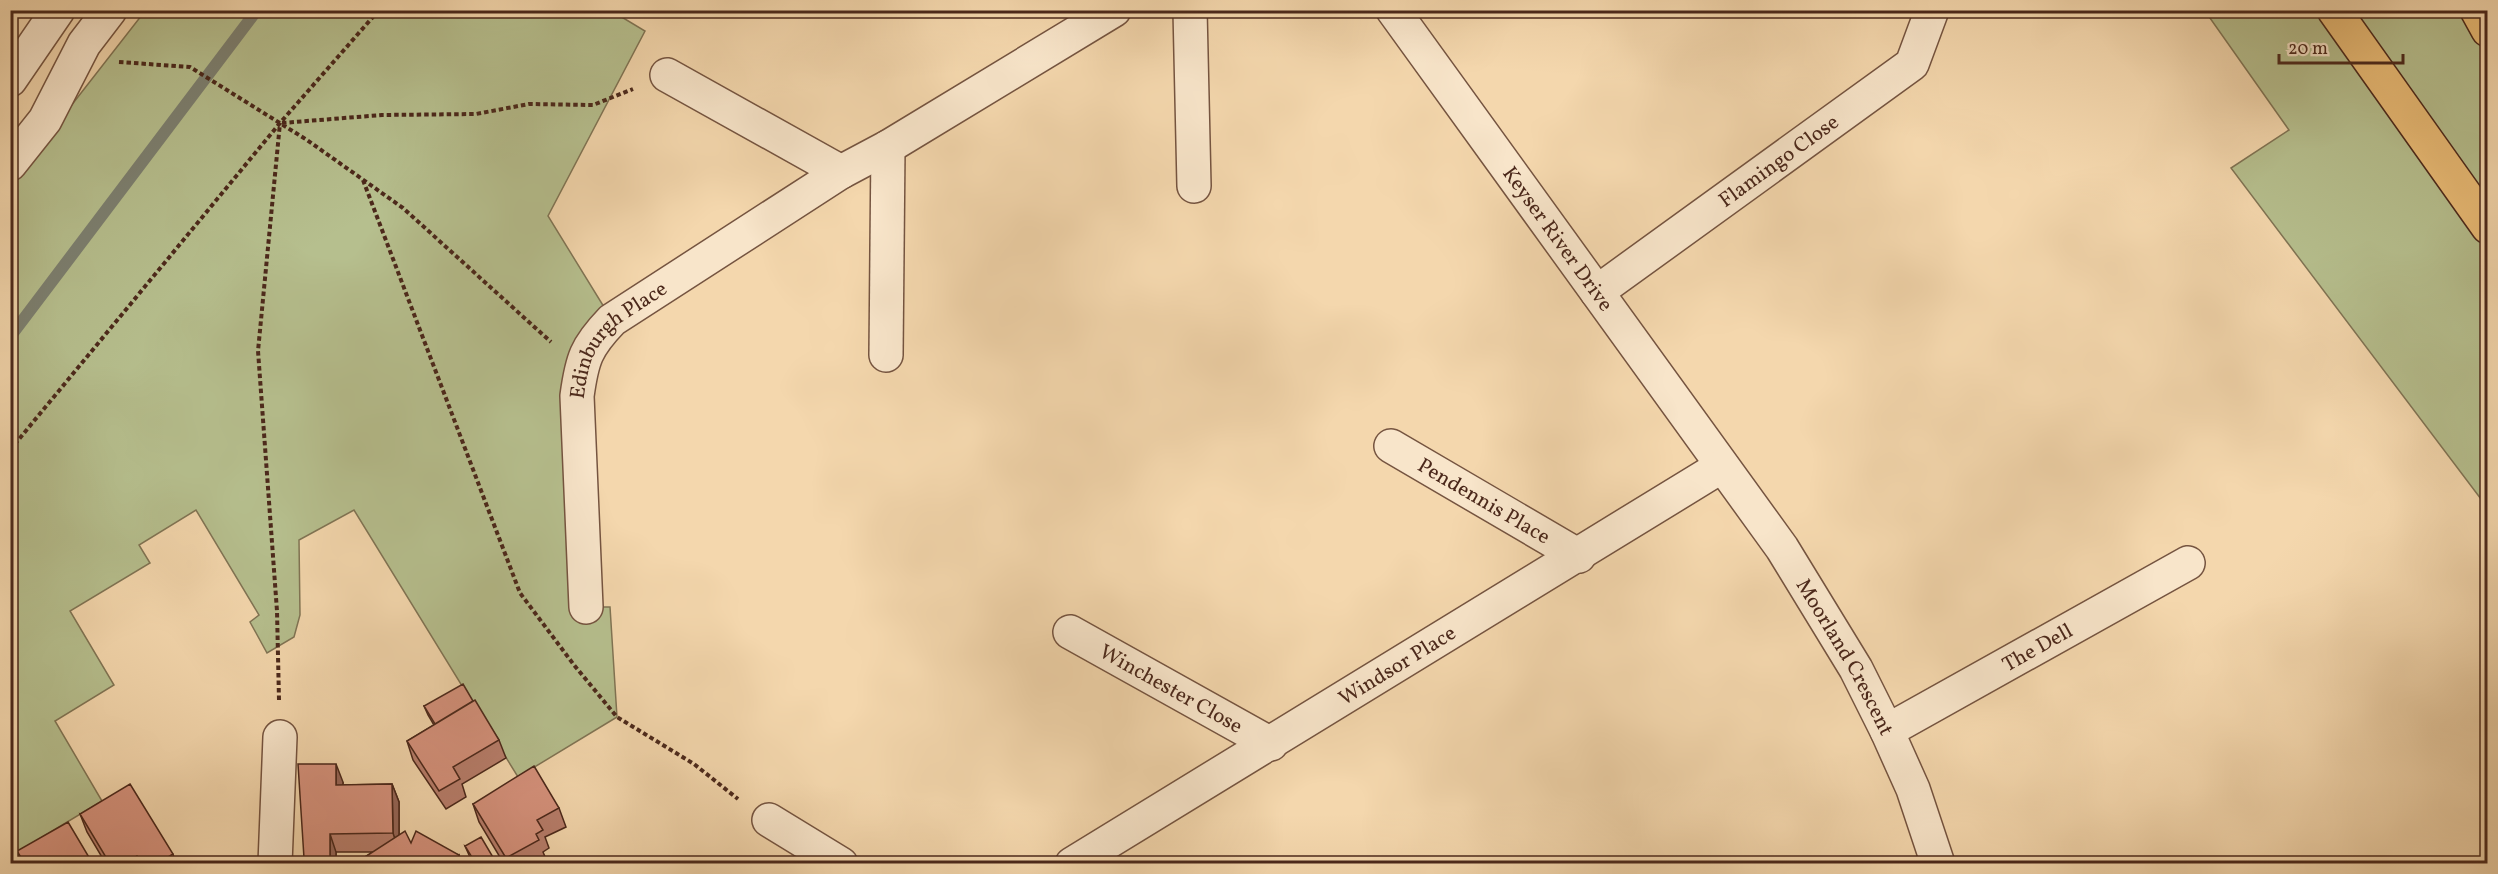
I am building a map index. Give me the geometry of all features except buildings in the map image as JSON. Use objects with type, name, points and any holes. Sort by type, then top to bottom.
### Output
[{"type":"highway","points":[[2334,10],[2487,227]]},
{"type":"highway","points":[[2477,10],[2487,30]]},
{"type":"street","points":[[10,80],[58,10]]},
{"type":"street","points":[[10,164],[45,120],[84,44],[110,10]]},
{"type":"street","name":"Edinburgh Place","points":[[586,607],[577,396],[580,369],[593,340],[612,321],[841,172],[888,147],[1114,10]]},
{"type":"street","points":[[1190,10],[1194,186]]},
{"type":"street","name":"Keyser River Drive","points":[[1393,10],[1722,466]]},
{"type":"street","name":"Flamingo Close","points":[[1597,292],[1911,64],[1932,10]]},
{"type":"street","points":[[667,75],[841,172]]},
{"type":"street","points":[[886,355],[888,147]]},
{"type":"street","name":"Pendennis Place","points":[[1391,446],[1579,556]]},
{"type":"street","name":"Windsor Place","points":[[1072,864],[1579,556],[1722,466]]},
{"type":"street","name":"Moorland Crescent","points":[[1722,466],[1782,548],[1856,669],[1913,789],[1938,864]]},
{"type":"street","name":"The Dell","points":[[1887,731],[2188,563]]},
{"type":"street","name":"Winchester Close","points":[[1070,632],[1271,744]]},
{"type":"street","points":[[274,864],[280,737]]},
{"type":"street","points":[[769,820],[842,864]]},
{"type":"path","points":[[10,450],[280,123],[379,10]]},
{"type":"path","points":[[190,67],[280,123],[403,208],[580,369]]},
{"type":"path","points":[[280,123],[382,115],[477,114],[529,104],[593,105],[667,75]]},
{"type":"path","points":[[280,123],[258,351],[277,611],[280,737]]},
{"type":"path","points":[[363,180],[520,593],[574,665],[617,717],[693,764],[721,788],[769,820]]},
{"type":"green space","points":[[610,10],[645,31],[548,216],[612,320],[593,340],[586,607],[610,607],[617,717],[518,777],[354,510],[299,540],[300,615],[294,637],[267,653],[250,622],[259,615],[196,510],[139,545],[150,563],[70,611],[114,685],[55,721],[102,801],[11,856],[10,184],[145,11]]},
{"type":"green space","points":[[2205,11],[2487,11],[2487,507],[2231,168],[2289,130]]},
{"type":"waterway","points":[[10,337],[257,10]]}]
